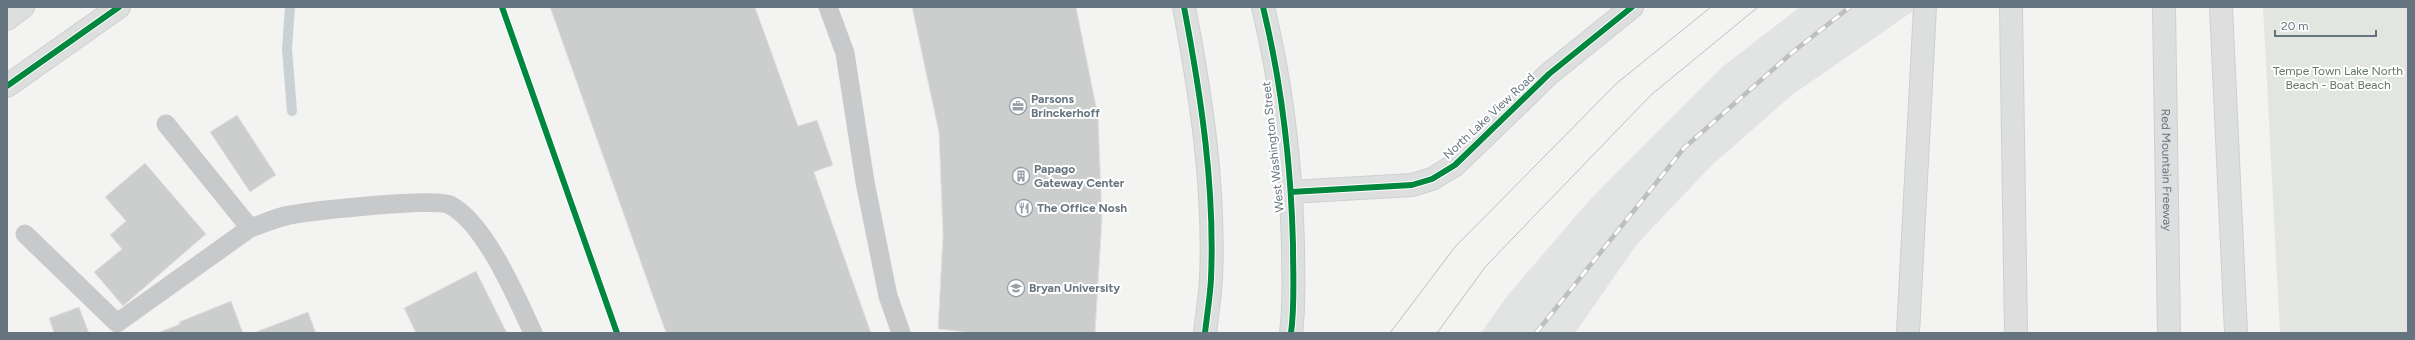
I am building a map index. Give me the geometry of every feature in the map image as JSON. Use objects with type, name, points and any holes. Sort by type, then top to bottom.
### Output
[{"type":"main road","points":[[7,19],[23,7]]},
{"type":"main road","points":[[7,86],[119,7]]},
{"type":"main road","points":[[1184,7],[1196,69],[1205,140],[1210,212],[1211,279],[1205,333]]},
{"type":"main road","name":"West Washington Street","points":[[1263,7],[1280,98],[1291,192],[1294,311],[1291,333]]},
{"type":"main road","name":"North Lake View Road","points":[[1291,192],[1412,185],[1432,179],[1455,165],[1549,74],[1632,7]]},
{"type":"main road","points":[[1908,333],[1925,7]]},
{"type":"main road","points":[[2012,7],[2016,333]]},
{"type":"main road","name":"Red Mountain Freeway","points":[[2164,7],[2169,333]]},
{"type":"main road","points":[[2221,7],[2236,333]]},
{"type":"lane","points":[[828,7],[845,53],[865,182],[888,296],[901,333]]},
{"type":"lane","points":[[166,124],[250,228]]},
{"type":"lane","points":[[25,234],[118,323],[250,228],[289,215],[403,203],[449,204],[468,217],[510,280],[533,333]]},
{"type":"shaded area","points":[[1800,7],[1919,7],[1792,95],[1712,165],[1637,244],[1575,333],[1481,333],[1508,295],[1587,203],[1722,67]]},
{"type":"green space","name":"Tempe Town Lake North Beach - Boat Beach","points":[[2263,7],[2408,7],[2408,333],[2280,333]]},
{"type":"building","points":[[550,7],[755,7],[798,126],[817,120],[833,165],[814,172],[871,333],[666,333]]},
{"type":"building","name":"Papago Gateway Center","points":[[912,7],[1076,7],[1098,116],[1102,219],[1095,333],[973,333],[938,329],[943,235],[939,133]]},
{"type":"building","points":[[237,115],[276,175],[250,192],[210,132]]},
{"type":"building","points":[[145,163],[206,234],[123,306],[94,272],[122,249],[110,235],[126,221],[105,197]]},
{"type":"building","points":[[476,271],[507,333],[416,333],[404,308]]},
{"type":"building","points":[[231,301],[243,333],[157,333],[180,324],[179,322]]},
{"type":"building","points":[[79,307],[89,333],[54,333],[49,318]]},
{"type":"building","points":[[308,312],[316,333],[253,333]]},
{"type":"waterway","points":[[290,7],[287,49],[292,111]]},
{"type":"tram line","points":[[1390,333],[1455,247],[1617,83],[1711,7]]},
{"type":"tram line","points":[[1437,333],[1486,266],[1651,95],[1758,7]]},
{"type":"railway","points":[[1536,333],[1684,148],[1794,51],[1850,7]]},
{"type":"cycle path","points":[[7,86],[119,7]]},
{"type":"cycle path","points":[[502,7],[617,333]]},
{"type":"cycle path","points":[[1184,7],[1196,74],[1209,176],[1212,245],[1211,279],[1205,333]]},
{"type":"cycle path","points":[[1263,7],[1270,36],[1280,95],[1288,155],[1293,245],[1293,300],[1291,333]]},
{"type":"cycle path","points":[[1291,192],[1412,185],[1432,179],[1455,165],[1549,74],[1632,7]]},
{"type":"place","name":"Parsons Brinckerhoff","points":[[1018,106]]},
{"type":"place","name":"Papago Gateway Center","points":[[1021,176]]},
{"type":"place","name":"The Office Nosh","points":[[1024,208]]},
{"type":"place","name":"Bryan University","points":[[1016,288]]}]
